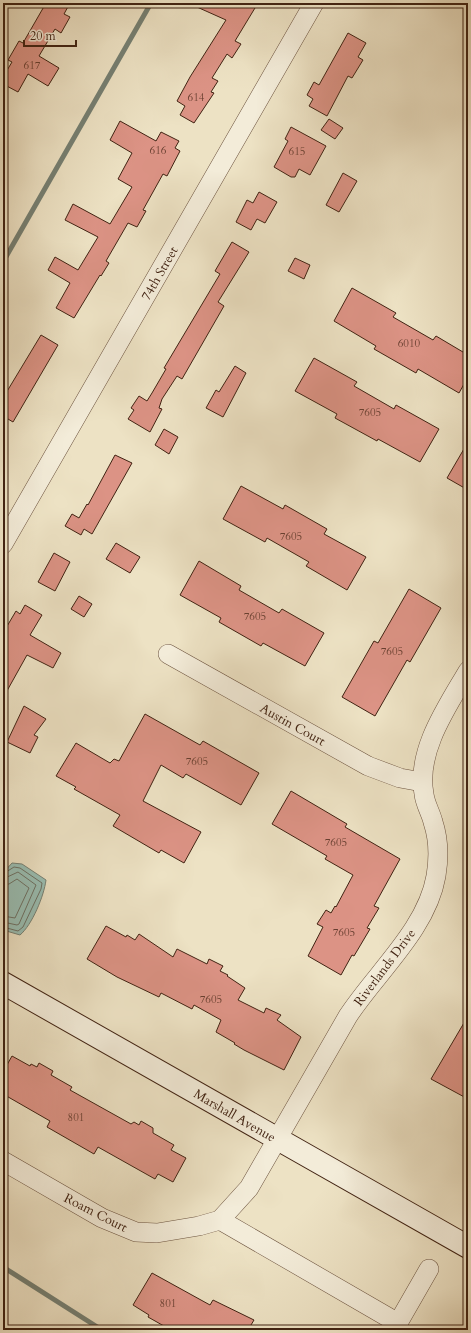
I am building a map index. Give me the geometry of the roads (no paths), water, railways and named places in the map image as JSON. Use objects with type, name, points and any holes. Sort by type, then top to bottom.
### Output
[{"type":"street","name":"74th Street","points":[[3,544],[314,3]]},
{"type":"street","name":"Austin Court","points":[[168,654],[368,766],[400,778],[422,782]]},
{"type":"street","name":"Riverlands Drive","points":[[278,1139],[348,1016],[363,994],[410,935],[433,889],[438,856],[438,843],[434,823],[424,795],[422,768],[426,751],[450,702],[468,671]]},
{"type":"street","name":"Marshall Avenue","points":[[3,983],[468,1248]]},
{"type":"street","points":[[278,1139],[249,1188],[220,1220],[396,1327],[429,1269]]},
{"type":"street","name":"Roam Court","points":[[3,1161],[102,1218],[136,1232],[157,1233],[191,1228],[220,1220]]},
{"type":"water","points":[[12,863],[22,864],[46,880],[37,910],[29,924],[20,935],[3,930],[3,873]]},
{"type":"waterway","points":[[3,262],[151,3]]},
{"type":"waterway","points":[[3,1267],[102,1330]]}]
